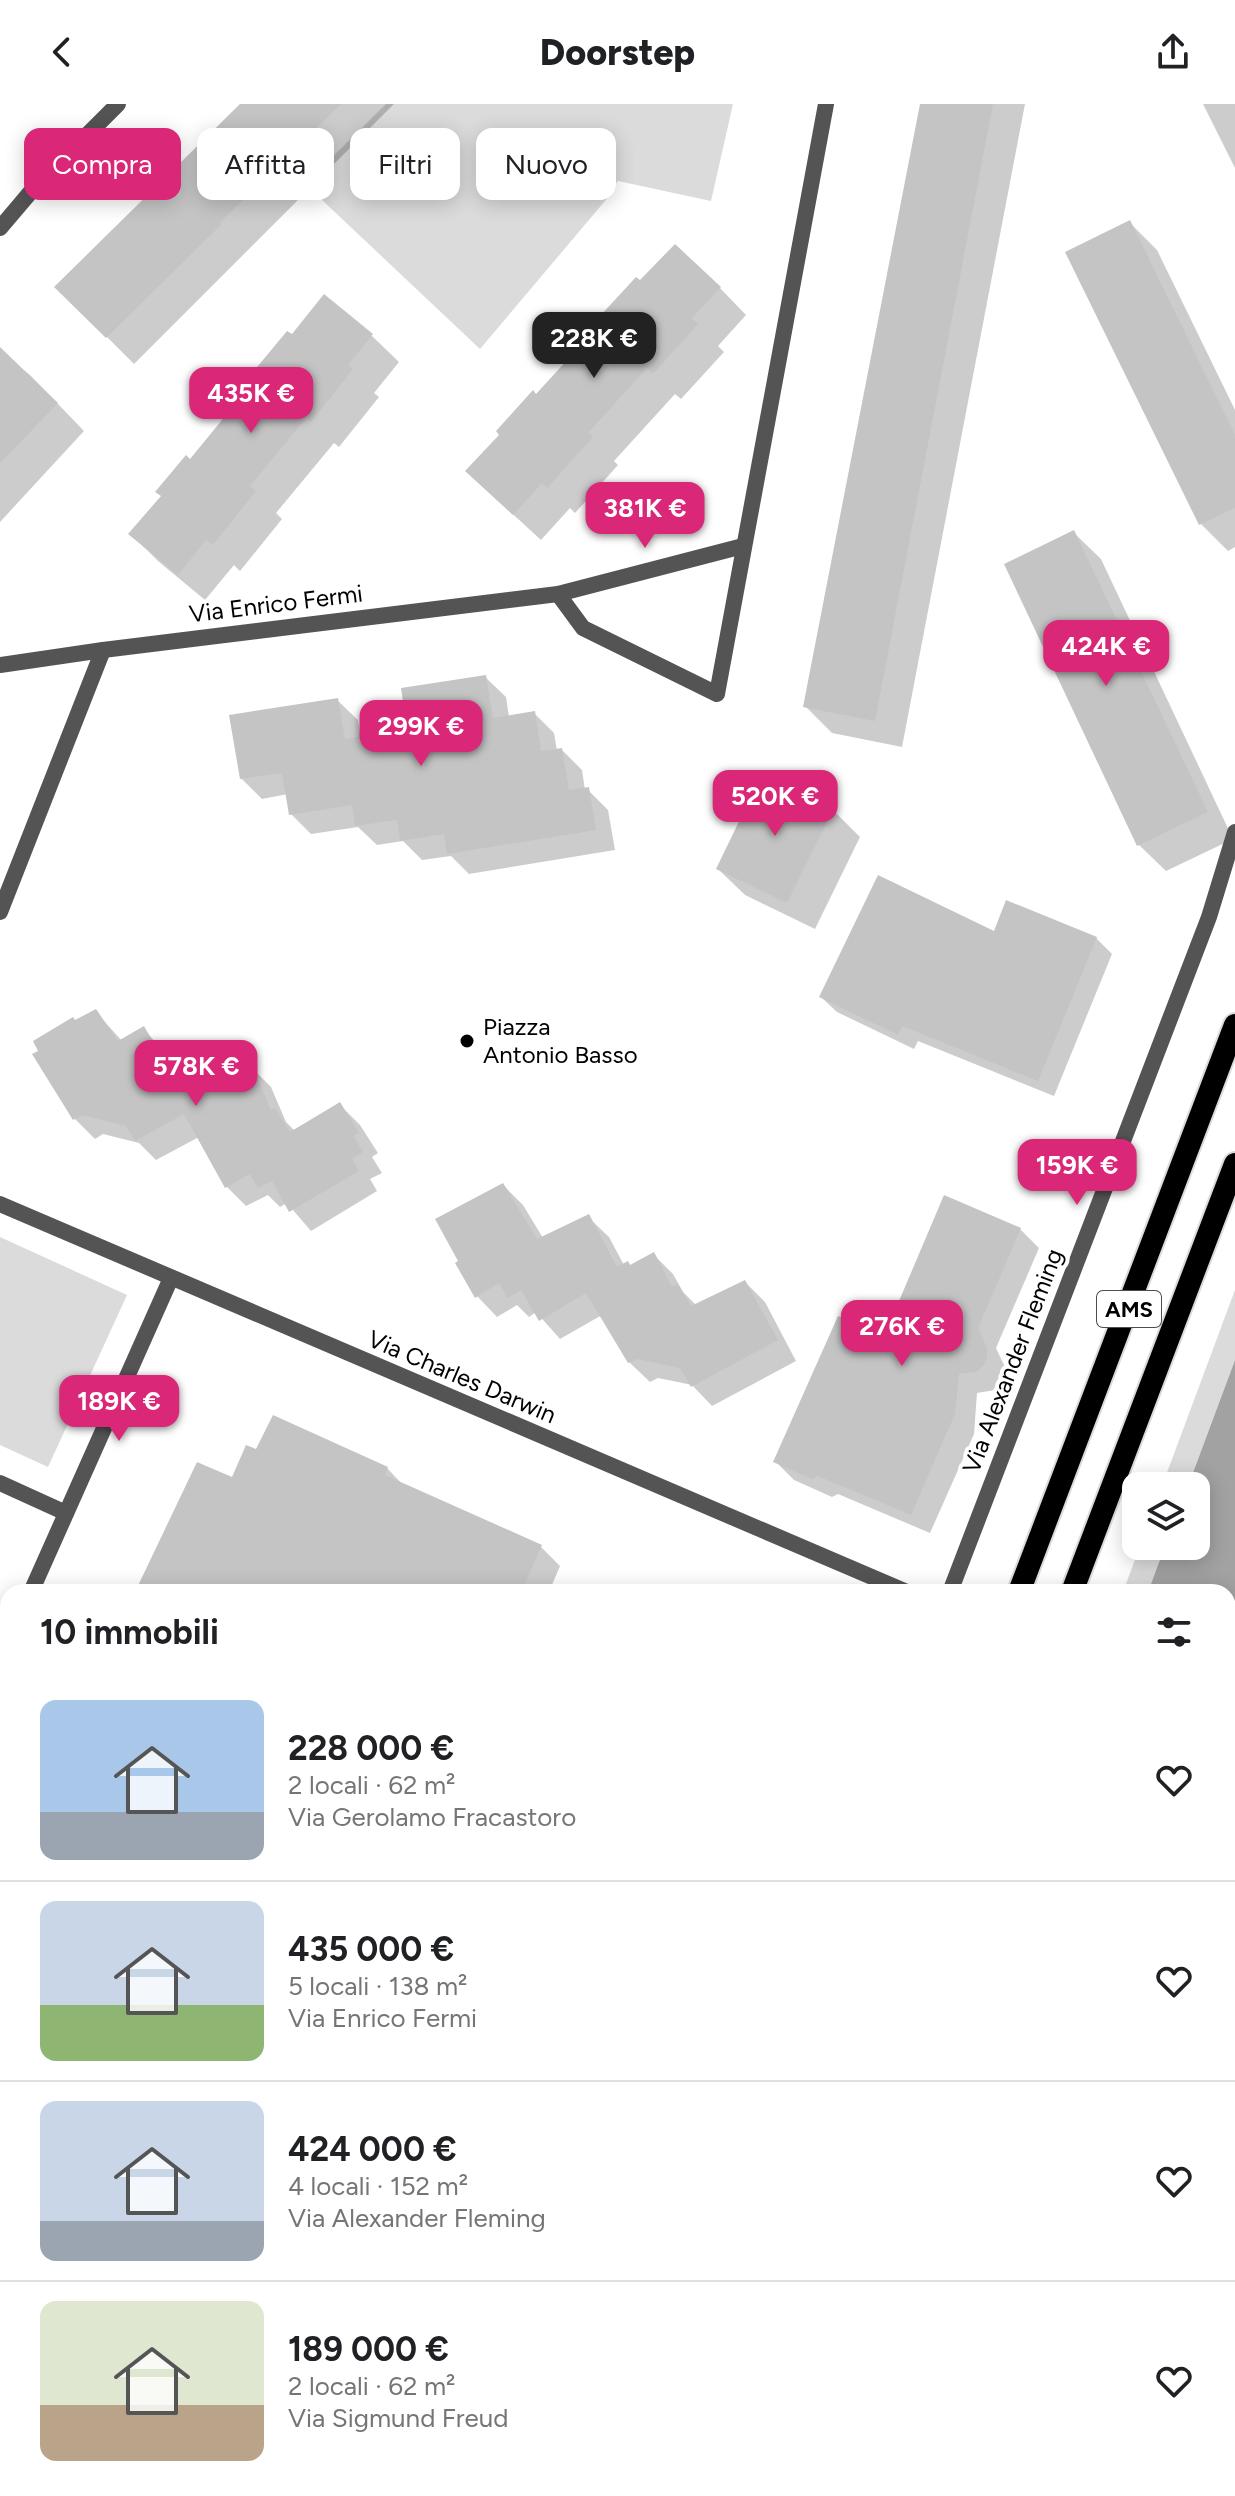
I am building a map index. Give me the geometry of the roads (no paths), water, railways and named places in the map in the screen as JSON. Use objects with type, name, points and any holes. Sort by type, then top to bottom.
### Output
[{"type":"highway","name":"AMS","points":[[1022,1584],[1235,1025]]},
{"type":"highway","name":"AMS","points":[[1075,1584],[1235,1164]]},
{"type":"street","points":[[0,228],[34,188],[118,104]]},
{"type":"street","points":[[558,594],[583,628],[717,694],[826,104]]},
{"type":"street","name":"Via Enrico Fermi","points":[[0,665],[558,594],[743,546]]},
{"type":"street","points":[[0,912],[103,650]]},
{"type":"street","name":"Via Alexander Fleming","points":[[953,1584],[1209,917],[1235,832]]},
{"type":"street","name":"Via Charles Darwin","points":[[0,1204],[888,1584]]},
{"type":"street","points":[[35,1584],[171,1278]]},
{"type":"street","points":[[0,1483],[66,1513]]},
{"type":"place","name":"Piazza Antonio Basso","points":[[467,1041]]}]
